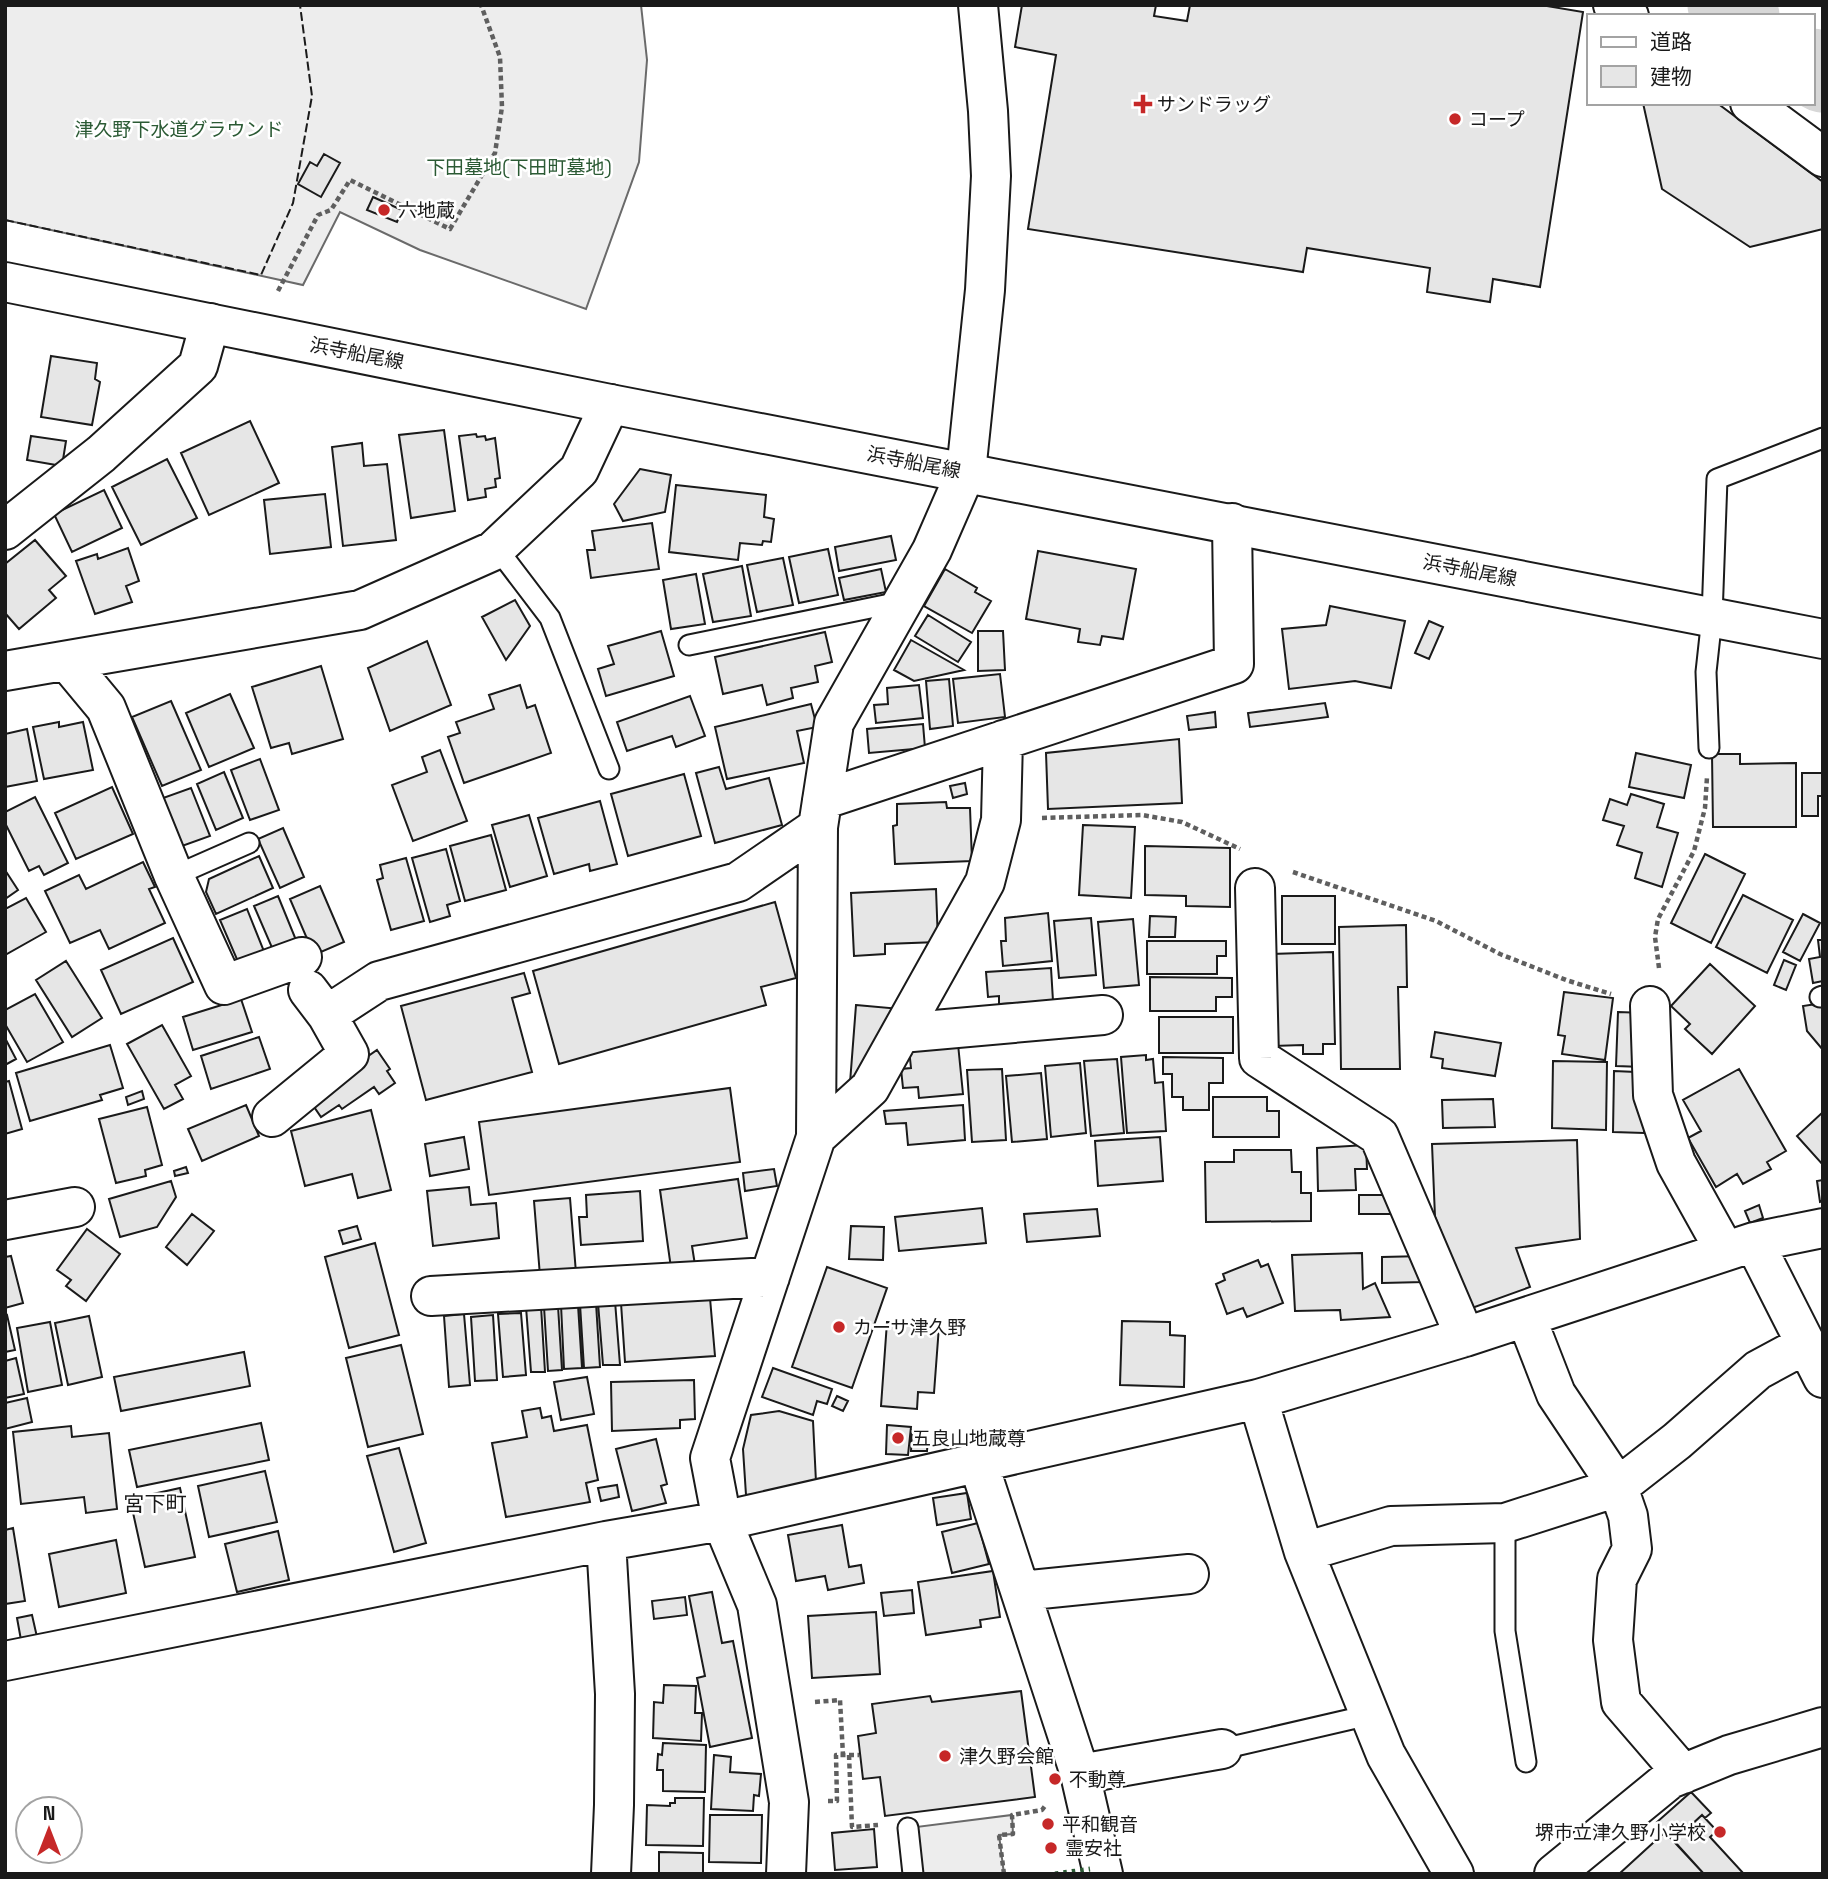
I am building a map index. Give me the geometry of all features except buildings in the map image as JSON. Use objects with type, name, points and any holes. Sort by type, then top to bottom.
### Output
[{"type":"street","points":[[786,1874],[789,1802],[757,1605],[722,1521],[710,1458],[816,1137],[820,813],[834,723],[932,550],[966,472],[985,290],[991,176],[978,5]]},
{"type":"street","points":[[1753,105],[1823,157]]},
{"type":"street","name":"浜寺船尾線","points":[[5,282],[610,404],[1823,639]]},
{"type":"street","points":[[5,530],[101,454],[198,366],[210,323]]},
{"type":"street","points":[[5,671],[360,610],[496,547],[579,470],[610,404]]},
{"type":"street","points":[[67,661],[106,708],[174,876],[224,985],[312,987],[379,981],[738,882],[820,813],[1003,740],[1234,664],[1231,523]]},
{"type":"street","points":[[816,1137],[870,1088],[985,882],[1001,820],[1003,740]]},
{"type":"street","points":[[1269,878],[1259,1058],[1379,1136],[1465,1336]]},
{"type":"street","points":[[272,1117],[349,1054],[312,987]]},
{"type":"street","points":[[1650,1006],[1653,1095],[1676,1163],[1740,1247],[1806,1344],[1823,1378]]},
{"type":"street","points":[[901,1032],[1103,1015]]},
{"type":"street","points":[[5,1220],[75,1208]]},
{"type":"street","points":[[5,1661],[606,1541],[722,1521],[1258,1399],[1526,1317],[1740,1247],[1823,1228]]},
{"type":"street","points":[[431,1296],[770,1277]]},
{"type":"street","points":[[1526,1317],[1556,1394],[1618,1488],[1628,1516],[1632,1549],[1617,1579],[1613,1640],[1621,1702],[1683,1774]]},
{"type":"street","points":[[1304,1552],[1391,1526],[1505,1523],[1618,1488],[1758,1370],[1806,1344]]},
{"type":"street","points":[[1258,1399],[1304,1552],[1385,1755],[1454,1874]]},
{"type":"street","points":[[978,1462],[1080,1774],[1103,1874]]},
{"type":"street","points":[[606,1541],[615,1694],[611,1874]]},
{"type":"street","points":[[1021,1591],[1189,1574]]},
{"type":"street","points":[[1554,1874],[1670,1779],[1729,1755],[1823,1727]]},
{"type":"street","points":[[1080,1774],[1222,1749]]},
{"type":"lane","points":[[1709,748],[1706,672],[1712,617],[1717,479],[1823,438]]},
{"type":"lane","points":[[496,547],[550,618],[609,769]]},
{"type":"lane","points":[[689,645],[885,605],[899,607]]},
{"type":"lane","points":[[174,876],[249,843]]},
{"type":"lane","points":[[1505,1523],[1505,1631],[1526,1762]]},
{"type":"lane","points":[[1222,1749],[1369,1715]]},
{"type":"lane","points":[[908,1828],[913,1874]]},
{"type":"path","points":[[278,291],[318,215],[331,210],[351,180],[450,229],[495,153],[502,107],[500,57],[481,5]]},
{"type":"path","points":[[1269,878],[1436,921],[1500,954],[1566,980],[1650,1006],[1661,983],[1655,937],[1658,919],[1694,851],[1705,808],[1709,748]]},
{"type":"path","points":[[1001,820],[1142,815],[1182,822],[1245,851]]},
{"type":"path","points":[[842,1733],[852,1827],[888,1825]]},
{"type":"path","points":[[836,1755],[859,1755]]},
{"type":"path","points":[[1004,1874],[999,1835],[1013,1834],[1012,1815],[1042,1810]]},
{"type":"shaded area","points":[[5,5],[641,5],[647,60],[639,162],[586,309],[420,250],[340,212],[303,285],[5,220]]},
{"type":"shaded area","points":[[1012,1815],[1013,1834],[999,1835],[1004,1874],[913,1874],[908,1828]]},
{"type":"waterway","points":[[1726,5],[1738,14]]},
{"type":"waterway","points":[[1814,68],[1823,74]]},
{"type":"hedge","points":[[1055,1874],[1090,1869]]},
{"type":"fence","points":[[5,220],[261,275],[293,203],[312,96],[300,5]]},
{"type":"place","name":"サンドラッグ","points":[[1143,104]]},
{"type":"place","name":"コープ","points":[[1455,119]]},
{"type":"place","name":"六地蔵","points":[[384,210]]},
{"type":"place","name":"カーサ津久野","points":[[839,1327]]},
{"type":"place","name":"五良山地蔵尊","points":[[898,1438]]},
{"type":"place","name":"津久野会館","points":[[945,1756]]},
{"type":"place","name":"不動尊","points":[[1055,1779]]},
{"type":"place","name":"平和観音","points":[[1048,1824]]},
{"type":"place","name":"堺市立津久野小学校","points":[[1720,1832]]},
{"type":"place","name":"霊安社","points":[[1051,1848]]},
{"type":"district","name":"宮下町","points":[[155,1504]]},
{"type":"park label","name":"津久野下水道グラウンド","points":[[179,129]]},
{"type":"park label","name":"下田墓地(下田町墓地)","points":[[519,167]]}]
